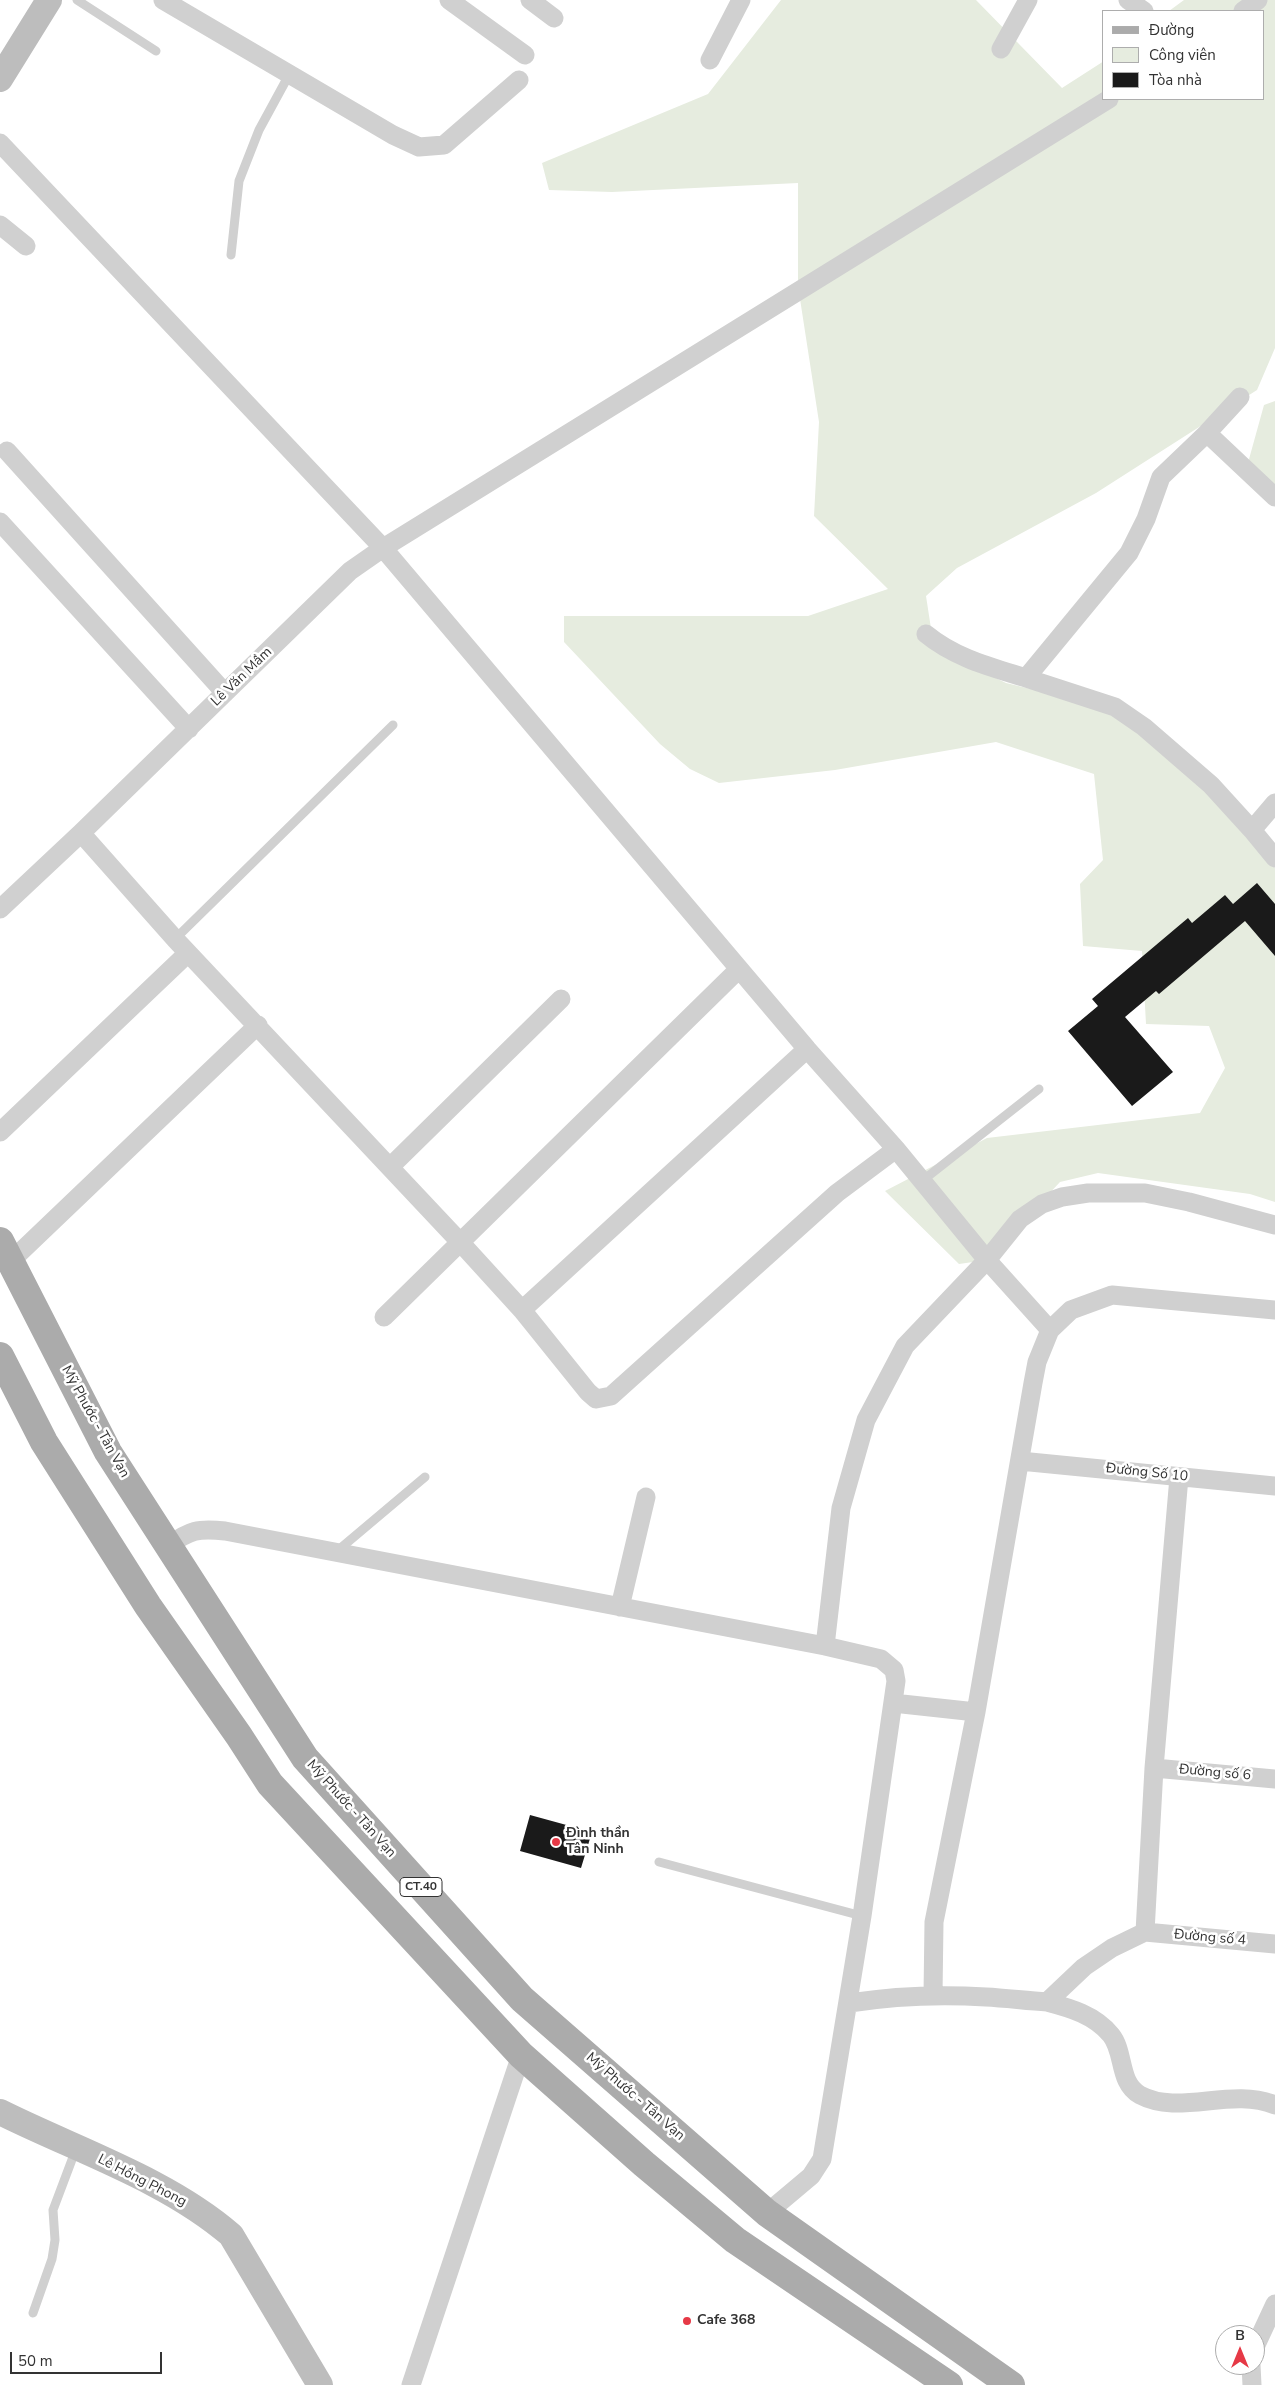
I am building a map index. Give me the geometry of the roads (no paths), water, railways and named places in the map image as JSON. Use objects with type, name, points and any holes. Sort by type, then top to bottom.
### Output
[{"type":"main road","points":[[0,79],[49,0]]},
{"type":"main road","name":"Mỹ Phước - Tân Vạn","points":[[5,1251],[108,1452],[305,1758],[522,1999],[767,2213],[1011,2385]]},
{"type":"main road","name":"CT.40","points":[[0,1356],[54,1458],[148,1606],[240,1736],[270,1784],[521,2054],[657,2176],[735,2240],[949,2385]]},
{"type":"main road","name":"Lê Hồng Phong","points":[[0,2112],[169,2192],[211,2218],[231,2235],[320,2385]]},
{"type":"street","points":[[164,0],[393,135],[419,147],[444,145],[519,80]]},
{"type":"street","points":[[449,0],[525,55]]},
{"type":"street","points":[[530,0],[554,18]]},
{"type":"street","points":[[710,60],[741,0]]},
{"type":"street","points":[[1001,49],[1028,0]]},
{"type":"street","points":[[1128,0],[1143,10]]},
{"type":"street","points":[[1243,10],[1258,0]]},
{"type":"street","name":"Lê Văn Mầm","points":[[0,909],[81,833],[350,571],[383,548],[1107,100]]},
{"type":"street","points":[[0,143],[383,548],[807,1049],[896,1149],[987,1260],[1050,1330]]},
{"type":"street","points":[[0,225],[26,246]]},
{"type":"street","points":[[1026,678],[1129,553],[1146,519],[1161,477],[1207,433],[1240,397]]},
{"type":"street","points":[[1207,433],[1275,497]]},
{"type":"street","points":[[7,451],[225,693]]},
{"type":"street","points":[[0,522],[188,729]]},
{"type":"street","points":[[926,634],[942,647],[977,663],[1115,707],[1144,727],[1211,785],[1275,858]]},
{"type":"street","points":[[1252,830],[1275,803]]},
{"type":"street","points":[[81,833],[182,946],[391,1166],[522,1310],[588,1392],[596,1399],[612,1396],[837,1193],[896,1149]]},
{"type":"street","points":[[0,1132],[182,946]]},
{"type":"street","points":[[384,1317],[739,969]]},
{"type":"street","points":[[391,1166],[560,999]]},
{"type":"street","points":[[5,1251],[258,1025]]},
{"type":"street","points":[[522,1310],[807,1049]]},
{"type":"street","points":[[825,1646],[841,1508],[866,1420],[905,1346],[987,1260],[1020,1219],[1042,1204],[1062,1197],[1088,1193],[1145,1193],[1189,1202],[1275,1225]]},
{"type":"street","points":[[932,1995],[934,1922],[976,1712],[1033,1382],[1050,1330],[1071,1310],[1112,1295],[1275,1310]]},
{"type":"street","name":"Đường Số 10","points":[[1020,1461],[1275,1486]]},
{"type":"street","points":[[1047,2002],[1084,1967],[1112,1948],[1145,1932],[1154,1768],[1179,1477]]},
{"type":"street","points":[[620,1607],[646,1497]]},
{"type":"street","points":[[168,1546],[188,1532],[204,1529],[336,1552],[825,1646],[881,1659],[894,1670],[896,1681],[862,1916],[822,2159],[811,2176],[767,2213]]},
{"type":"street","points":[[893,1703],[976,1712]]},
{"type":"street","name":"Đường số 6","points":[[1154,1768],[1275,1779]]},
{"type":"street","name":"Đường số 4","points":[[1145,1932],[1275,1944]]},
{"type":"street","points":[[849,2003],[896,1996],[932,1995],[988,1996],[1047,2002],[1092,2018],[1112,2036],[1128,2085],[1138,2094],[1149,2099],[1183,2103],[1244,2097],[1275,2105]]},
{"type":"street","points":[[411,2385],[521,2054]]},
{"type":"street","points":[[1265,2325],[1275,2304]]},
{"type":"lane","points":[[77,0],[156,51]]},
{"type":"lane","points":[[231,255],[239,181],[259,130],[290,73]]},
{"type":"lane","points":[[182,946],[393,725]]},
{"type":"lane","points":[[922,1181],[1040,1089]]},
{"type":"lane","points":[[336,1552],[425,1477]]},
{"type":"lane","points":[[660,1862],[862,1916]]},
{"type":"lane","points":[[33,2313],[52,2259],[55,2240],[53,2210],[77,2148]]},
{"type":"place","name":"Đình thần Tân Ninh","points":[[556,1842]]},
{"type":"place","name":"Cafe 368","points":[[687,2321]]}]
